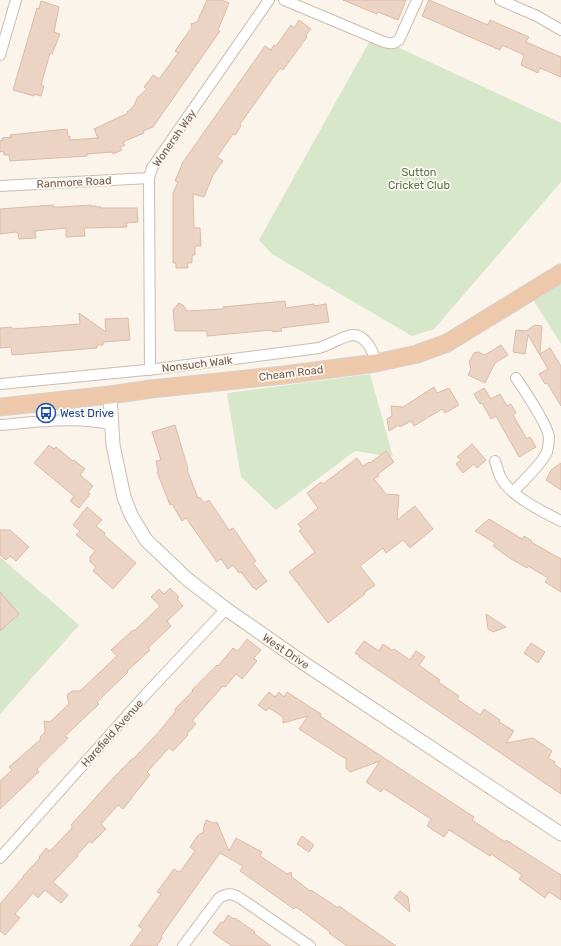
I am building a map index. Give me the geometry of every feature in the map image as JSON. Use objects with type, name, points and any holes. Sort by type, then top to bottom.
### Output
[{"type":"highway","name":"Cheam Road","points":[[0,407],[284,375],[376,363],[417,354],[447,343],[561,272]]},
{"type":"street","points":[[0,55],[16,0]]},
{"type":"street","name":"Wonersh Way","points":[[150,370],[149,178],[152,168],[269,0]]},
{"type":"street","points":[[284,0],[391,44],[399,40],[417,0]]},
{"type":"street","points":[[500,0],[537,16],[561,30]]},
{"type":"street","name":"Ranmore Road","points":[[0,186],[149,178]]},
{"type":"street","name":"Nonsuch Walk","points":[[0,384],[150,370],[319,348],[347,336],[353,335],[359,336],[368,343],[373,352],[376,363]]},
{"type":"street","points":[[513,492],[532,472],[546,453],[549,436],[528,395],[516,378]]},
{"type":"street","name":"West Drive","points":[[110,395],[113,445],[124,497],[131,515],[146,540],[187,579],[226,610],[318,673],[561,834]]},
{"type":"street","points":[[0,425],[55,421],[113,425]]},
{"type":"street","points":[[495,461],[501,478],[513,492],[528,503],[561,521]]},
{"type":"street","name":"Harefield Avenue","points":[[0,858],[157,683],[226,610]]},
{"type":"street","points":[[183,946],[219,898],[225,894],[232,894],[240,898],[310,946]]},
{"type":"green space","name":"Sutton Cricket Club","points":[[372,37],[391,44],[561,123],[561,182],[434,329],[412,336],[272,254],[259,240]]},
{"type":"green space","points":[[561,284],[561,344],[534,301]]},
{"type":"green space","points":[[370,374],[393,457],[355,451],[276,510],[241,477],[227,393]]},
{"type":"green space","points":[[0,557],[79,625],[0,714]]},
{"type":"building","points":[[207,0],[221,0],[229,3],[218,30],[220,31],[153,127],[143,131],[144,133],[123,142],[125,145],[120,147],[122,150],[113,154],[112,152],[87,154],[87,156],[10,161],[9,155],[4,155],[3,151],[0,152],[0,141],[3,140],[2,138],[11,137],[10,135],[67,129],[70,140],[98,138],[94,129],[128,113],[127,112],[135,104],[137,98],[147,89],[144,87],[153,75],[159,79],[178,53],[175,51],[192,27],[191,24],[197,22]]},
{"type":"building","points":[[343,0],[406,0],[398,20],[378,12],[377,14]]},
{"type":"building","points":[[429,0],[488,25],[490,20],[529,37],[526,42],[561,57],[561,77],[540,68],[538,73],[521,65],[524,55],[502,45],[500,50],[422,16]]},
{"type":"building","points":[[41,1],[59,7],[54,32],[60,34],[52,54],[50,53],[41,85],[44,86],[41,96],[34,94],[34,96],[13,90],[37,8],[39,9]]},
{"type":"building","points":[[299,20],[311,29],[306,35],[307,37],[283,70],[280,68],[240,124],[241,126],[235,135],[233,134],[217,157],[223,161],[213,175],[204,197],[193,194],[194,228],[200,228],[201,246],[195,246],[195,255],[192,255],[192,263],[187,263],[188,268],[176,268],[176,263],[173,263],[173,193],[178,182],[175,181],[183,162],[265,46],[271,50],[274,45],[276,46],[291,25],[294,28]]},
{"type":"building","points":[[53,205],[53,207],[91,205],[101,208],[137,208],[138,222],[126,223],[127,227],[84,228],[85,236],[66,237],[66,228],[35,231],[36,238],[19,239],[18,233],[16,232],[0,234],[0,209]]},
{"type":"building","points":[[285,301],[286,308],[326,304],[329,322],[281,328],[282,331],[273,332],[272,330],[207,336],[207,331],[175,331],[173,310],[179,303],[183,305],[187,311],[223,309],[223,307]]},
{"type":"building","points":[[79,313],[106,332],[105,319],[128,318],[130,340],[103,342],[103,345],[97,345],[97,348],[12,355],[11,347],[0,348],[0,328],[12,327],[12,329],[80,324]]},
{"type":"building","points":[[535,325],[542,326],[540,354],[550,348],[561,366],[561,406],[547,383],[545,384],[539,374],[548,369],[528,335],[525,354],[513,352],[516,330],[526,331]]},
{"type":"building","points":[[501,345],[508,355],[495,363],[485,383],[468,375],[471,369],[469,362],[474,353],[478,352],[485,355]]},
{"type":"building","points":[[434,387],[437,393],[449,388],[459,405],[445,413],[442,409],[414,426],[411,421],[400,427],[399,425],[389,431],[387,419],[392,416],[391,406],[403,407]]},
{"type":"building","points":[[484,388],[491,399],[500,394],[507,406],[511,404],[516,413],[513,415],[527,439],[530,437],[536,447],[519,457],[496,416],[491,419],[482,403],[480,404],[474,394]]},
{"type":"building","points":[[175,425],[188,469],[187,470],[198,498],[200,497],[204,503],[209,500],[229,530],[233,528],[256,561],[253,563],[267,581],[256,590],[233,565],[228,569],[221,559],[217,562],[186,518],[182,521],[172,504],[170,505],[157,472],[156,461],[161,460],[152,432]]},
{"type":"building","points":[[472,444],[486,460],[477,468],[474,464],[463,473],[456,464],[461,460],[457,457]]},
{"type":"building","points":[[49,445],[54,449],[56,447],[85,469],[80,475],[93,486],[88,492],[90,494],[79,508],[70,501],[74,496],[34,463]]},
{"type":"building","points":[[386,451],[394,462],[378,474],[379,476],[374,479],[386,494],[399,495],[397,520],[415,506],[433,529],[410,548],[403,540],[386,553],[383,548],[360,566],[375,585],[328,623],[289,572],[315,552],[299,531],[302,529],[298,524],[318,508],[307,493],[321,482],[323,484],[357,458],[363,466],[369,462],[370,463]]},
{"type":"building","points":[[561,463],[561,490],[546,480],[551,470]]},
{"type":"building","points":[[87,507],[102,520],[96,526],[136,563],[113,589],[93,571],[96,567],[90,562],[90,557],[95,551],[76,535],[80,531],[73,525]]},
{"type":"building","points":[[489,519],[522,539],[524,536],[532,541],[531,542],[561,559],[561,592],[545,582],[548,578],[528,566],[527,568],[511,559],[493,546],[495,543],[475,531]]},
{"type":"building","points":[[0,530],[10,530],[29,547],[16,561],[10,556],[6,560],[0,555]]},
{"type":"building","points":[[170,588],[179,597],[177,599],[183,606],[167,621],[171,626],[148,648],[150,650],[97,702],[99,704],[65,736],[68,738],[37,769],[39,772],[0,809],[0,781],[12,770],[9,767],[41,739],[40,737],[45,732],[44,721],[50,722],[69,704],[67,695],[72,691],[80,691],[117,656],[111,650],[133,630],[134,631],[160,606],[151,597],[159,589],[164,594]]},
{"type":"building","points":[[0,592],[19,614],[0,631]]},
{"type":"building","points":[[486,614],[506,627],[493,632],[488,629]]},
{"type":"building","points":[[247,639],[261,650],[254,658],[257,661],[242,679],[236,674],[225,687],[223,686],[192,721],[196,724],[187,734],[188,735],[173,751],[169,748],[147,772],[150,775],[123,809],[118,805],[101,824],[106,829],[92,843],[90,841],[53,882],[68,895],[61,903],[45,890],[38,898],[33,893],[15,914],[20,918],[5,935],[0,931],[0,904],[40,858],[39,857],[46,848],[50,851],[72,828],[71,825],[115,776],[133,758],[134,759],[157,734],[175,712],[175,709],[193,691],[192,690],[217,665],[218,666],[233,648],[238,651]]},
{"type":"building","points":[[364,641],[379,651],[383,644],[392,650],[394,649],[410,660],[416,651],[425,657],[419,665],[440,680],[438,682],[459,696],[457,699],[480,715],[484,709],[500,720],[499,722],[514,731],[506,743],[533,738],[552,751],[548,758],[555,762],[554,764],[561,769],[561,794],[359,657],[360,656],[355,653]]},
{"type":"building","points":[[531,643],[545,652],[538,663],[524,653]]},
{"type":"building","points":[[269,692],[275,697],[279,692],[284,697],[287,692],[321,714],[320,716],[474,817],[472,820],[505,842],[506,840],[561,875],[561,900],[549,892],[545,898],[519,879],[522,875],[491,854],[490,856],[449,830],[444,837],[427,826],[431,819],[383,788],[381,792],[366,782],[380,761],[350,772],[346,768],[346,759],[299,729],[308,716],[283,723],[283,717],[269,708],[266,711],[258,705]]},
{"type":"building","points":[[206,820],[214,823],[217,822],[229,851],[236,838],[262,852],[260,856],[287,874],[291,872],[292,877],[310,891],[311,890],[338,908],[339,906],[396,946],[347,946],[296,907],[294,909],[240,871],[243,866],[220,853],[161,936],[162,938],[157,946],[130,946],[143,929],[138,926],[161,894],[157,892],[174,869],[180,872],[195,851],[190,847],[198,835],[204,832],[203,830]]},
{"type":"building","points":[[302,836],[314,845],[309,852],[297,844]]},
{"type":"building","points":[[400,891],[408,897],[410,912],[394,898]]},
{"type":"building","points":[[228,915],[255,932],[254,933],[271,946],[232,946],[213,933],[221,922],[223,923]]},
{"type":"place","name":"West Drive","points":[[46,413]]}]
